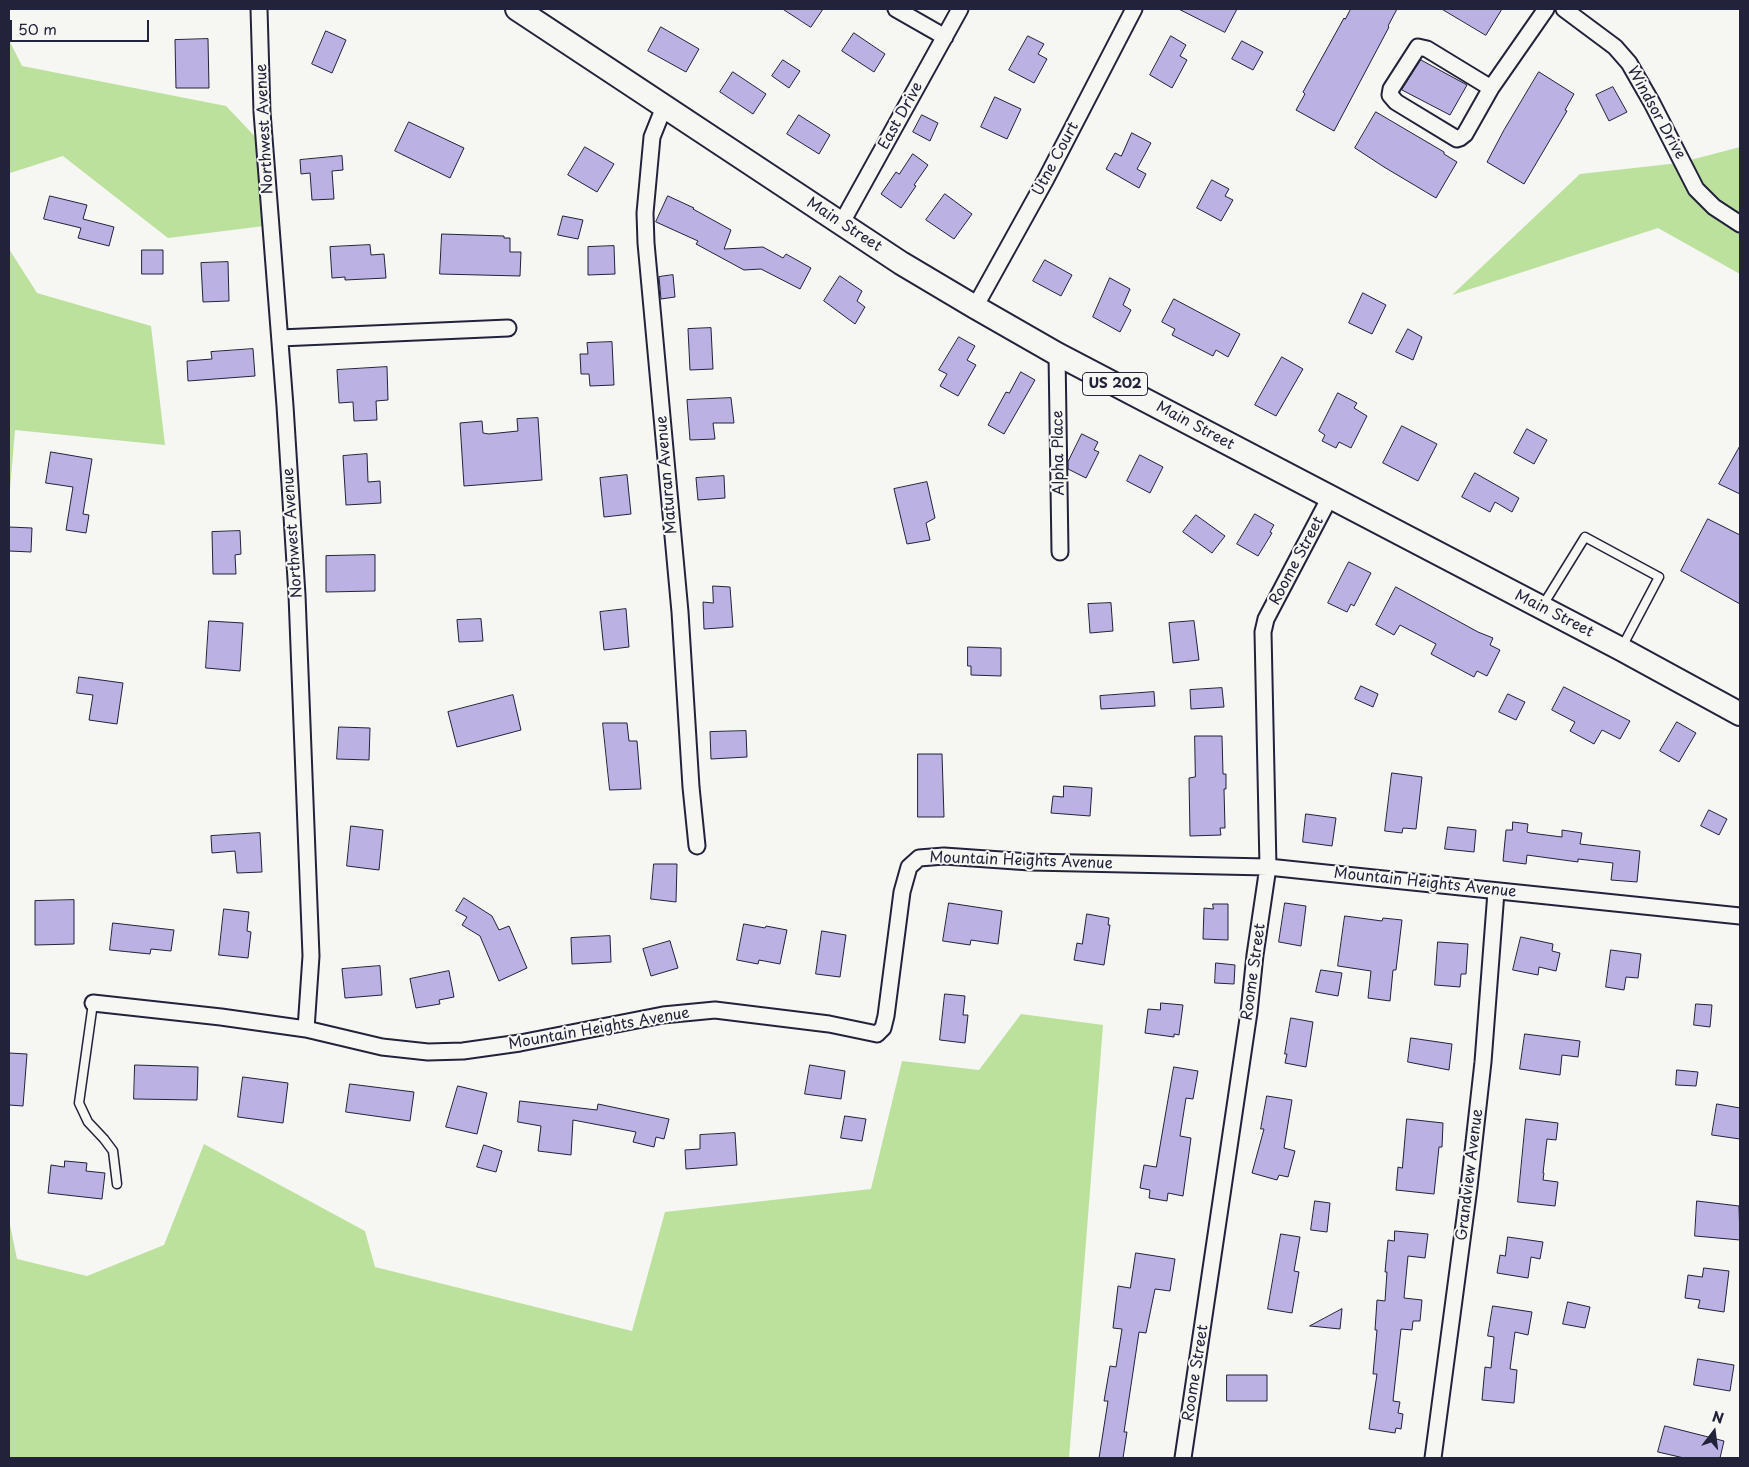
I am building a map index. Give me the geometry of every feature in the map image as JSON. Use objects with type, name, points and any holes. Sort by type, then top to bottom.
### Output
[{"type":"main road","name":"Main Street","points":[[517,9],[841,224],[901,263],[975,307],[1057,354],[1621,649],[1740,714]]},
{"type":"street","name":"Northwest Avenue","points":[[259,9],[262,112],[280,338],[297,595],[311,956],[306,1030]]},
{"type":"street","points":[[896,9],[945,37]]},
{"type":"street","name":"East Drive","points":[[841,224],[960,9]]},
{"type":"street","name":"Utne Court","points":[[975,307],[1046,179],[1134,9]]},
{"type":"street","points":[[1492,88],[1422,47],[1415,50],[1389,92],[1392,99],[1456,139],[1460,138],[1465,134],[1492,88],[1546,9]]},
{"type":"street","name":"Windsor Drive","points":[[1564,9],[1615,47],[1629,63],[1652,103],[1696,189],[1714,207],[1740,224]]},
{"type":"street","name":"Maturan Avenue","points":[[664,107],[652,137],[645,213],[646,243],[680,612],[691,786],[697,846]]},
{"type":"street","points":[[280,338],[508,328]]},
{"type":"street","name":"Alpha Place","points":[[1057,354],[1060,552]]},
{"type":"street","name":"Roome Street","points":[[1183,1458],[1249,1012],[1268,867],[1263,632],[1266,619],[1330,497]]},
{"type":"street","name":"Mountain Heights Avenue","points":[[93,1003],[221,1017],[306,1030],[382,1047],[437,1052],[462,1051],[520,1043],[663,1015],[716,1010],[829,1024],[877,1034],[883,1028],[886,1016],[902,892],[909,867],[918,858],[944,856],[1030,862],[1268,867],[1740,916]]},
{"type":"street","name":"Grandview Avenue","points":[[1433,1458],[1469,1187],[1483,1062],[1496,892]]},
{"type":"lane","points":[[1541,608],[1585,537],[1659,577],[1621,649]]},
{"type":"lane","points":[[93,1003],[79,1103],[88,1122],[113,1151],[118,1184]]},
{"type":"green space","points":[[9,40],[22,66],[226,106],[266,148],[272,225],[168,238],[63,156],[10,173],[9,176]]},
{"type":"green space","points":[[1740,147],[1740,274],[1658,228],[1452,295],[1580,174],[1679,163]]},
{"type":"green space","points":[[9,249],[37,293],[151,326],[165,445],[15,430],[9,502]]},
{"type":"green space","points":[[1021,1014],[1103,1025],[1069,1458],[9,1458],[9,1220],[17,1259],[87,1276],[164,1245],[204,1144],[365,1231],[375,1267],[632,1331],[665,1212],[871,1189],[902,1061],[979,1070]]},
{"type":"building","points":[[783,9],[823,9],[811,27]]},
{"type":"building","points":[[1179,9],[1237,9],[1225,32]]},
{"type":"building","points":[[1351,9],[1397,9],[1334,131],[1296,110],[1305,94],[1303,92],[1344,18]]},
{"type":"building","points":[[1442,9],[1502,9],[1486,35]]},
{"type":"building","points":[[661,27],[699,49],[686,72],[648,51]]},
{"type":"building","points":[[326,31],[346,40],[332,73],[312,64]]},
{"type":"building","points":[[854,33],[885,54],[874,72],[842,51]]},
{"type":"building","points":[[1028,36],[1044,44],[1038,54],[1047,59],[1034,83],[1009,70]]},
{"type":"building","points":[[1171,36],[1186,45],[1180,56],[1187,60],[1172,88],[1150,75]]},
{"type":"building","points":[[208,39],[209,88],[176,88],[175,40]]},
{"type":"building","points":[[1242,41],[1263,52],[1253,70],[1232,59]]},
{"type":"building","points":[[783,60],[800,71],[789,88],[772,76]]},
{"type":"building","points":[[1421,60],[1467,85],[1450,115],[1402,90]]},
{"type":"building","points":[[733,72],[766,94],[753,114],[720,92]]},
{"type":"building","points":[[1539,72],[1574,94],[1565,110],[1567,111],[1524,184],[1487,162]]},
{"type":"building","points":[[1613,87],[1627,112],[1609,121],[1596,95]]},
{"type":"building","points":[[995,97],[1021,109],[1007,139],[981,127]]},
{"type":"building","points":[[1376,112],[1444,152],[1444,154],[1457,162],[1436,198],[1355,148]]},
{"type":"building","points":[[799,115],[830,135],[819,154],[787,134]]},
{"type":"building","points":[[922,115],[938,123],[930,141],[913,132]]},
{"type":"building","points":[[409,122],[464,148],[450,178],[395,151]]},
{"type":"building","points":[[1132,133],[1151,143],[1137,169],[1146,174],[1139,188],[1106,169],[1115,153],[1121,156]]},
{"type":"building","points":[[585,147],[614,164],[597,192],[568,175]]},
{"type":"building","points":[[913,154],[928,165],[901,208],[881,194],[896,172],[899,174]]},
{"type":"building","points":[[342,156],[343,170],[332,171],[334,199],[312,200],[310,173],[301,174],[300,160]]},
{"type":"building","points":[[1212,180],[1229,189],[1225,196],[1233,200],[1221,221],[1197,208]]},
{"type":"building","points":[[945,194],[972,214],[954,239],[926,220]]},
{"type":"building","points":[[50,196],[87,205],[83,219],[114,227],[109,246],[78,238],[81,228],[44,219]]},
{"type":"building","points":[[668,196],[694,208],[731,230],[724,249],[763,247],[783,258],[786,254],[811,268],[800,289],[761,269],[744,270],[696,244],[698,241],[656,222]]},
{"type":"building","points":[[563,216],[583,220],[578,239],[558,235]]},
{"type":"building","points":[[442,234],[504,236],[504,238],[510,238],[510,252],[521,252],[520,276],[440,274]]},
{"type":"building","points":[[370,245],[371,255],[384,254],[386,278],[345,280],[345,277],[332,278],[330,247]]},
{"type":"building","points":[[614,246],[615,274],[588,275],[588,247]]},
{"type":"building","points":[[142,250],[163,250],[163,274],[142,274]]},
{"type":"building","points":[[1045,260],[1072,275],[1061,296],[1033,281]]},
{"type":"building","points":[[228,262],[229,301],[203,302],[201,263]]},
{"type":"building","points":[[673,275],[675,297],[661,299],[659,277]]},
{"type":"building","points":[[840,276],[862,291],[857,301],[865,307],[855,324],[824,301]]},
{"type":"building","points":[[1110,278],[1130,289],[1123,305],[1131,310],[1120,332],[1093,317]]},
{"type":"building","points":[[1363,293],[1386,305],[1372,334],[1349,323]]},
{"type":"building","points":[[1174,299],[1240,334],[1228,357],[1216,350],[1213,356],[1172,335],[1175,329],[1162,322]]},
{"type":"building","points":[[711,328],[713,369],[690,370],[688,329]]},
{"type":"building","points":[[1408,329],[1422,337],[1413,360],[1396,352]]},
{"type":"building","points":[[959,337],[975,346],[967,360],[976,365],[958,396],[940,386],[947,374],[939,370]]},
{"type":"building","points":[[612,342],[614,385],[590,386],[589,374],[581,374],[580,354],[588,354],[587,343]]},
{"type":"building","points":[[253,349],[255,376],[188,381],[187,361],[212,359],[211,352]]},
{"type":"building","points":[[1282,357],[1303,369],[1276,416],[1255,405]]},
{"type":"building","points":[[387,367],[388,400],[376,401],[377,420],[354,421],[353,402],[339,403],[337,370]]},
{"type":"building","points":[[1021,372],[1035,380],[1004,434],[988,425],[1006,392],[1009,393]]},
{"type":"building","points":[[1338,393],[1357,403],[1354,408],[1367,416],[1351,448],[1339,442],[1336,448],[1322,441],[1325,435],[1319,431]]},
{"type":"building","points":[[731,398],[734,423],[713,423],[715,439],[690,440],[687,400]]},
{"type":"building","points":[[538,418],[542,480],[464,486],[460,423],[482,421],[483,433],[489,434],[518,431],[517,419]]},
{"type":"building","points":[[1402,426],[1437,444],[1418,481],[1383,463]]},
{"type":"building","points":[[1527,429],[1547,440],[1534,464],[1514,453]]},
{"type":"building","points":[[1082,434],[1098,442],[1094,450],[1099,452],[1086,478],[1068,469],[1068,462]]},
{"type":"building","points":[[1740,446],[1740,494],[1719,484]]},
{"type":"building","points":[[51,452],[92,459],[83,514],[89,515],[86,533],[66,530],[73,487],[46,483]]},
{"type":"building","points":[[367,454],[368,482],[380,481],[381,503],[346,505],[343,456]]},
{"type":"building","points":[[1140,455],[1163,467],[1150,493],[1127,481]]},
{"type":"building","points":[[1475,473],[1519,498],[1512,512],[1495,502],[1490,512],[1462,497]]},
{"type":"building","points":[[627,475],[631,514],[604,517],[600,478]]},
{"type":"building","points":[[724,476],[725,498],[698,500],[696,478]]},
{"type":"building","points":[[927,482],[935,518],[926,523],[930,540],[907,544],[894,489]]},
{"type":"building","points":[[1255,514],[1274,525],[1270,532],[1272,533],[1258,556],[1237,544]]},
{"type":"building","points":[[1196,515],[1225,536],[1212,553],[1183,532]]},
{"type":"building","points":[[1708,519],[1740,535],[1740,604],[1681,571]]},
{"type":"building","points":[[9,527],[32,528],[31,552],[9,551]]},
{"type":"building","points":[[240,531],[241,554],[235,555],[236,574],[213,574],[212,532]]},
{"type":"building","points":[[375,555],[375,591],[326,592],[326,556]]},
{"type":"building","points":[[1349,562],[1371,573],[1354,606],[1351,604],[1347,612],[1328,603]]},
{"type":"building","points":[[713,586],[730,587],[733,627],[704,629],[703,602],[713,603]]},
{"type":"building","points":[[1396,587],[1478,632],[1493,638],[1490,645],[1500,650],[1487,676],[1477,671],[1474,677],[1431,654],[1436,644],[1400,625],[1394,635],[1376,625]]},
{"type":"building","points":[[1111,603],[1113,631],[1090,633],[1088,604]]},
{"type":"building","points":[[626,609],[629,647],[604,650],[600,612]]},
{"type":"building","points":[[481,619],[483,641],[459,642],[457,620]]},
{"type":"building","points":[[209,621],[243,623],[240,671],[206,668]]},
{"type":"building","points":[[1194,621],[1199,660],[1173,663],[1169,623]]},
{"type":"building","points":[[968,647],[1001,648],[1001,676],[971,675],[971,666],[968,666]]},
{"type":"building","points":[[79,677],[123,683],[117,724],[89,720],[93,695],[77,693]]},
{"type":"building","points":[[1361,686],[1378,694],[1373,707],[1355,699]]},
{"type":"building","points":[[1564,687],[1630,721],[1620,739],[1602,730],[1594,744],[1570,731],[1575,722],[1552,710]]},
{"type":"building","points":[[1222,688],[1224,707],[1191,709],[1190,690]]},
{"type":"building","points":[[1154,692],[1155,706],[1101,709],[1100,696]]},
{"type":"building","points":[[1508,694],[1525,702],[1516,720],[1499,712]]},
{"type":"building","points":[[513,695],[521,730],[457,747],[448,712]]},
{"type":"building","points":[[1677,722],[1696,733],[1679,762],[1660,751]]},
{"type":"building","points":[[603,723],[627,723],[629,741],[637,741],[641,789],[610,790]]},
{"type":"building","points":[[339,727],[370,728],[369,760],[337,759]]},
{"type":"building","points":[[746,731],[747,757],[711,759],[710,732]]},
{"type":"building","points":[[1195,736],[1222,736],[1223,774],[1226,774],[1226,789],[1224,789],[1225,828],[1220,828],[1221,835],[1190,836],[1189,778],[1195,777]]},
{"type":"building","points":[[918,754],[942,754],[944,817],[918,817]]},
{"type":"building","points":[[1392,773],[1422,777],[1416,829],[1403,828],[1402,833],[1385,831]]},
{"type":"building","points":[[1064,786],[1092,788],[1090,816],[1051,813],[1053,796],[1063,797]]},
{"type":"building","points":[[1709,810],[1727,819],[1719,835],[1701,826]]},
{"type":"building","points":[[1306,814],[1336,818],[1332,846],[1303,842]]},
{"type":"building","points":[[1513,822],[1528,824],[1527,832],[1530,833],[1562,837],[1562,830],[1582,833],[1580,844],[1640,851],[1637,882],[1611,880],[1613,863],[1578,859],[1578,862],[1527,855],[1526,864],[1503,861],[1506,830],[1512,830]]},
{"type":"building","points":[[351,826],[383,830],[379,870],[347,866]]},
{"type":"building","points":[[1448,827],[1476,830],[1474,852],[1445,849]]},
{"type":"building","points":[[260,833],[262,872],[237,873],[235,851],[212,853],[211,836]]},
{"type":"building","points":[[654,864],[677,864],[676,902],[651,899]]},
{"type":"building","points":[[464,898],[492,916],[499,930],[509,926],[527,968],[499,981],[480,936],[462,925],[467,917],[456,911]]},
{"type":"building","points":[[74,900],[74,944],[35,945],[35,901]]},
{"type":"building","points":[[949,903],[1002,911],[998,944],[971,940],[970,945],[943,941]]},
{"type":"building","points":[[1285,903],[1306,906],[1301,946],[1279,942]]},
{"type":"building","points":[[1213,904],[1228,904],[1228,940],[1203,939],[1204,908],[1213,909]]},
{"type":"building","points":[[224,909],[249,912],[247,931],[251,932],[248,958],[219,955]]},
{"type":"building","points":[[1087,914],[1109,918],[1108,925],[1110,925],[1104,965],[1074,960],[1077,943],[1082,944]]},
{"type":"building","points":[[1345,916],[1382,921],[1383,918],[1402,920],[1396,970],[1393,970],[1390,1001],[1368,998],[1371,971],[1338,966]]},
{"type":"building","points":[[113,923],[174,930],[171,951],[151,949],[150,954],[110,950]]},
{"type":"building","points":[[744,924],[787,930],[780,964],[759,960],[758,964],[737,960]]},
{"type":"building","points":[[822,931],[846,935],[840,977],[816,974]]},
{"type":"building","points":[[610,936],[611,962],[572,964],[571,938]]},
{"type":"building","points":[[1521,937],[1553,944],[1552,951],[1560,953],[1556,971],[1539,967],[1538,975],[1513,970]]},
{"type":"building","points":[[670,941],[678,968],[651,976],[643,949]]},
{"type":"building","points":[[1438,942],[1468,944],[1466,974],[1461,974],[1460,987],[1435,985]]},
{"type":"building","points":[[1611,950],[1641,954],[1638,978],[1626,977],[1624,990],[1606,987]]},
{"type":"building","points":[[1216,963],[1235,965],[1234,984],[1215,983]]},
{"type":"building","points":[[380,966],[382,995],[345,998],[342,969]]},
{"type":"building","points":[[1321,970],[1342,973],[1338,996],[1316,992]]},
{"type":"building","points":[[449,971],[454,997],[439,1000],[440,1004],[416,1008],[410,979]]},
{"type":"building","points":[[945,994],[965,996],[963,1015],[968,1015],[965,1043],[940,1040]]},
{"type":"building","points":[[1161,1003],[1183,1005],[1179,1035],[1174,1034],[1174,1037],[1145,1033],[1148,1009],[1160,1010]]},
{"type":"building","points":[[1696,1004],[1712,1005],[1710,1027],[1694,1025]]},
{"type":"building","points":[[1291,1018],[1313,1022],[1306,1067],[1285,1063]]},
{"type":"building","points":[[1525,1034],[1580,1041],[1578,1057],[1562,1055],[1560,1075],[1520,1069]]},
{"type":"building","points":[[1411,1038],[1452,1044],[1449,1070],[1408,1062]]},
{"type":"building","points":[[9,1053],[27,1054],[23,1106],[9,1105]]},
{"type":"building","points":[[135,1065],[198,1067],[197,1100],[134,1099]]},
{"type":"building","points":[[810,1065],[845,1071],[841,1099],[805,1094]]},
{"type":"building","points":[[1174,1067],[1198,1071],[1193,1099],[1186,1098],[1180,1136],[1191,1138],[1183,1196],[1168,1193],[1167,1201],[1149,1198],[1150,1190],[1140,1188],[1144,1165],[1156,1167]]},
{"type":"building","points":[[1677,1070],[1698,1072],[1696,1086],[1676,1085]]},
{"type":"building","points":[[243,1077],[288,1083],[283,1123],[238,1117]]},
{"type":"building","points":[[350,1084],[414,1092],[410,1121],[346,1112]]},
{"type":"building","points":[[458,1086],[487,1093],[477,1134],[446,1127]]},
{"type":"building","points":[[1267,1096],[1292,1100],[1284,1148],[1295,1151],[1288,1177],[1279,1175],[1277,1180],[1252,1173],[1264,1129],[1261,1129]]},
{"type":"building","points":[[520,1101],[597,1110],[598,1104],[669,1119],[664,1139],[656,1137],[654,1147],[633,1142],[636,1132],[573,1120],[571,1155],[538,1151],[541,1126],[518,1122]]},
{"type":"building","points":[[1717,1104],[1740,1108],[1740,1139],[1712,1135]]},
{"type":"building","points":[[845,1116],[866,1119],[862,1141],[841,1138]]},
{"type":"building","points":[[1407,1119],[1443,1123],[1442,1147],[1439,1147],[1434,1194],[1396,1190],[1398,1167],[1402,1168]]},
{"type":"building","points":[[1526,1119],[1558,1123],[1556,1140],[1547,1139],[1543,1173],[1543,1180],[1558,1182],[1555,1206],[1518,1202]]},
{"type":"building","points":[[735,1133],[737,1165],[686,1169],[685,1150],[700,1149],[700,1135]]},
{"type":"building","points":[[484,1145],[502,1151],[496,1172],[477,1167]]},
{"type":"building","points":[[65,1161],[87,1163],[86,1171],[105,1173],[102,1199],[48,1193],[51,1165],[64,1167]]},
{"type":"building","points":[[1315,1201],[1330,1203],[1327,1232],[1311,1230]]},
{"type":"building","points":[[1697,1201],[1739,1206],[1740,1240],[1695,1236]]},
{"type":"building","points":[[1395,1231],[1428,1234],[1425,1258],[1408,1256],[1404,1298],[1422,1300],[1420,1321],[1413,1321],[1412,1330],[1401,1329],[1393,1401],[1400,1402],[1398,1413],[1403,1414],[1401,1429],[1396,1428],[1395,1433],[1369,1429],[1377,1374],[1373,1374],[1377,1330],[1375,1330],[1377,1300],[1385,1301],[1388,1240],[1394,1241]]},
{"type":"building","points":[[1281,1234],[1300,1237],[1294,1271],[1299,1272],[1292,1313],[1268,1309]]},
{"type":"building","points":[[1508,1237],[1543,1242],[1540,1259],[1531,1257],[1528,1278],[1497,1273],[1500,1255],[1505,1256]]},
{"type":"building","points":[[1136,1253],[1175,1259],[1170,1291],[1155,1289],[1146,1333],[1139,1332],[1124,1432],[1127,1432],[1123,1458],[1099,1458],[1108,1401],[1104,1401],[1110,1366],[1116,1367],[1122,1329],[1113,1328],[1118,1286],[1130,1288]]},
{"type":"building","points":[[1704,1268],[1729,1271],[1724,1312],[1698,1308],[1700,1300],[1685,1298],[1688,1275],[1702,1277]]},
{"type":"building","points":[[1568,1302],[1590,1307],[1585,1328],[1563,1324]]},
{"type":"building","points":[[1493,1306],[1532,1312],[1528,1335],[1515,1332],[1510,1369],[1517,1370],[1514,1403],[1482,1400],[1485,1367],[1491,1368],[1494,1337],[1488,1336]]},
{"type":"building","points":[[1342,1309],[1340,1329],[1310,1326]]},
{"type":"building","points":[[1698,1359],[1734,1365],[1730,1391],[1694,1385]]},
{"type":"building","points":[[1227,1375],[1267,1375],[1267,1401],[1227,1401]]},
{"type":"building","points":[[1665,1426],[1724,1441],[1720,1458],[1684,1458],[1658,1452]]}]
